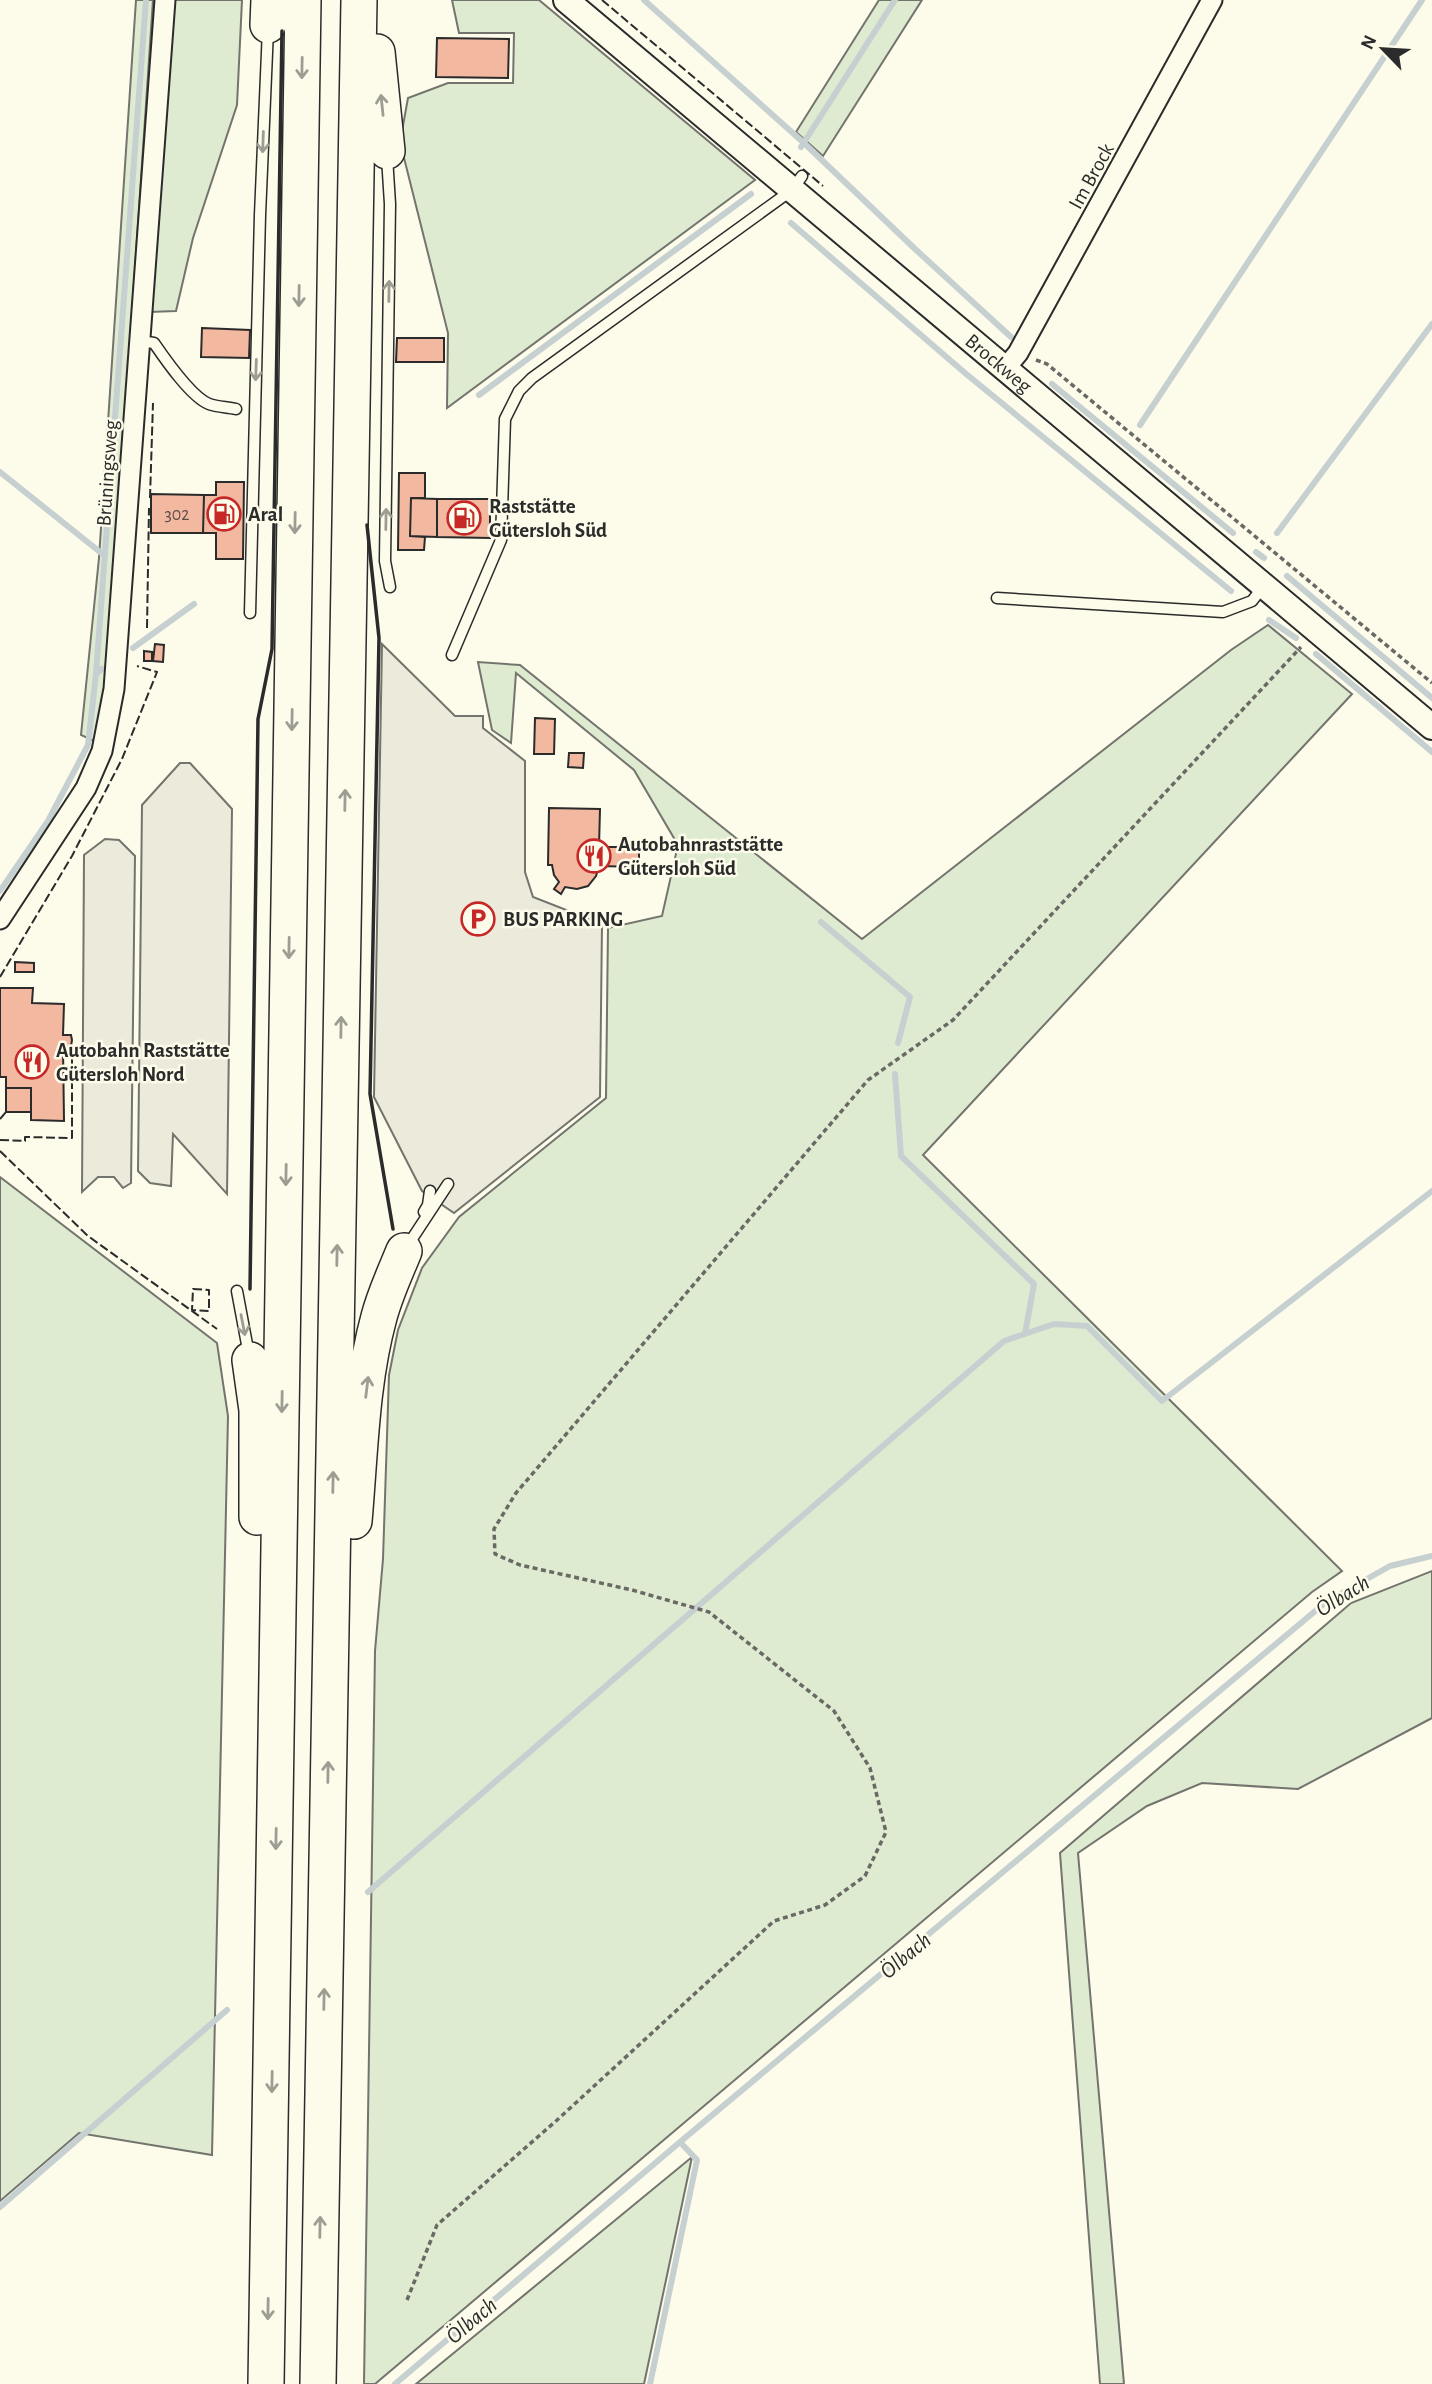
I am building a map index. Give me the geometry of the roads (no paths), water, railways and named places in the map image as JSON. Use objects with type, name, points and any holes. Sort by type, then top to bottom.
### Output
[{"type":"highway","points":[[266,2384],[303,0]]},
{"type":"highway","points":[[318,2384],[359,0]]},
{"type":"highway","points":[[376,0],[377,58],[387,151]]},
{"type":"highway","points":[[330,1698],[344,1618],[370,1365],[379,1318],[408,1245]]},
{"type":"highway","points":[[250,1360],[257,1410],[256,1557],[259,1593],[278,1697]]},
{"type":"street","name":"Brüningsweg","points":[[0,919],[86,788],[102,751],[114,689],[165,0]]},
{"type":"street","name":"Brockweg","points":[[566,0],[797,183],[1012,362],[1264,586],[1432,727]]},
{"type":"street","name":"Im Brock","points":[[1012,362],[1212,0]]},
{"type":"lane","points":[[250,613],[260,229],[269,13]]},
{"type":"lane","points":[[387,151],[390,204],[385,561],[390,587]]},
{"type":"lane","points":[[452,655],[501,540],[505,419],[519,391],[797,183]]},
{"type":"lane","points":[[140,341],[154,343],[174,370],[204,402],[236,408]]},
{"type":"lane","points":[[997,598],[1223,612],[1252,601],[1264,586]]},
{"type":"lane","points":[[408,1245],[448,1184]]},
{"type":"lane","points":[[408,1245],[428,1205],[429,1191]]},
{"type":"lane","points":[[237,1291],[250,1360]]},
{"type":"waterway","points":[[96,674],[146,0]]},
{"type":"waterway","points":[[644,0],[804,143],[1011,337]]},
{"type":"waterway","points":[[801,147],[895,0]]},
{"type":"waterway","points":[[1140,425],[1422,0]]},
{"type":"waterway","points":[[479,395],[751,194]]},
{"type":"waterway","points":[[791,223],[965,373],[1231,591]]},
{"type":"waterway","points":[[1277,533],[1432,324]]},
{"type":"waterway","points":[[1052,384],[1233,533]]},
{"type":"waterway","points":[[0,472],[105,556]]},
{"type":"waterway","points":[[1256,552],[1264,558]]},
{"type":"waterway","points":[[1287,576],[1432,698]]},
{"type":"waterway","points":[[133,648],[194,604]]},
{"type":"waterway","points":[[1269,620],[1296,638]]},
{"type":"waterway","points":[[1316,654],[1432,752]]},
{"type":"waterway","points":[[0,891],[48,821],[88,745],[96,674],[102,669]]},
{"type":"waterway","points":[[821,922],[910,997],[898,1043]]},
{"type":"waterway","points":[[895,1074],[901,1156],[1034,1284],[1025,1334]]},
{"type":"waterway","points":[[368,1892],[1004,1341],[1054,1324],[1087,1326],[1162,1401],[1432,1191]]},
{"type":"waterway","name":"Ölbach","points":[[395,2384],[1326,1602],[1390,1566],[1432,1556]]},
{"type":"waterway","points":[[0,2207],[227,2010]]},
{"type":"waterway","points":[[650,2384],[697,2160],[680,2142]]},
{"type":"place","name":"Aral","points":[[224,514]]},
{"type":"place","name":"Raststätte Gütersloh Süd","points":[[464,518]]},
{"type":"place","name":"Autobahnraststätte Gütersloh Süd","points":[[594,856]]},
{"type":"place","name":"BUS PARKING","points":[[478,919]]},
{"type":"place","name":"Autobahn Raststätte Gütersloh Nord","points":[[32,1062]]}]
